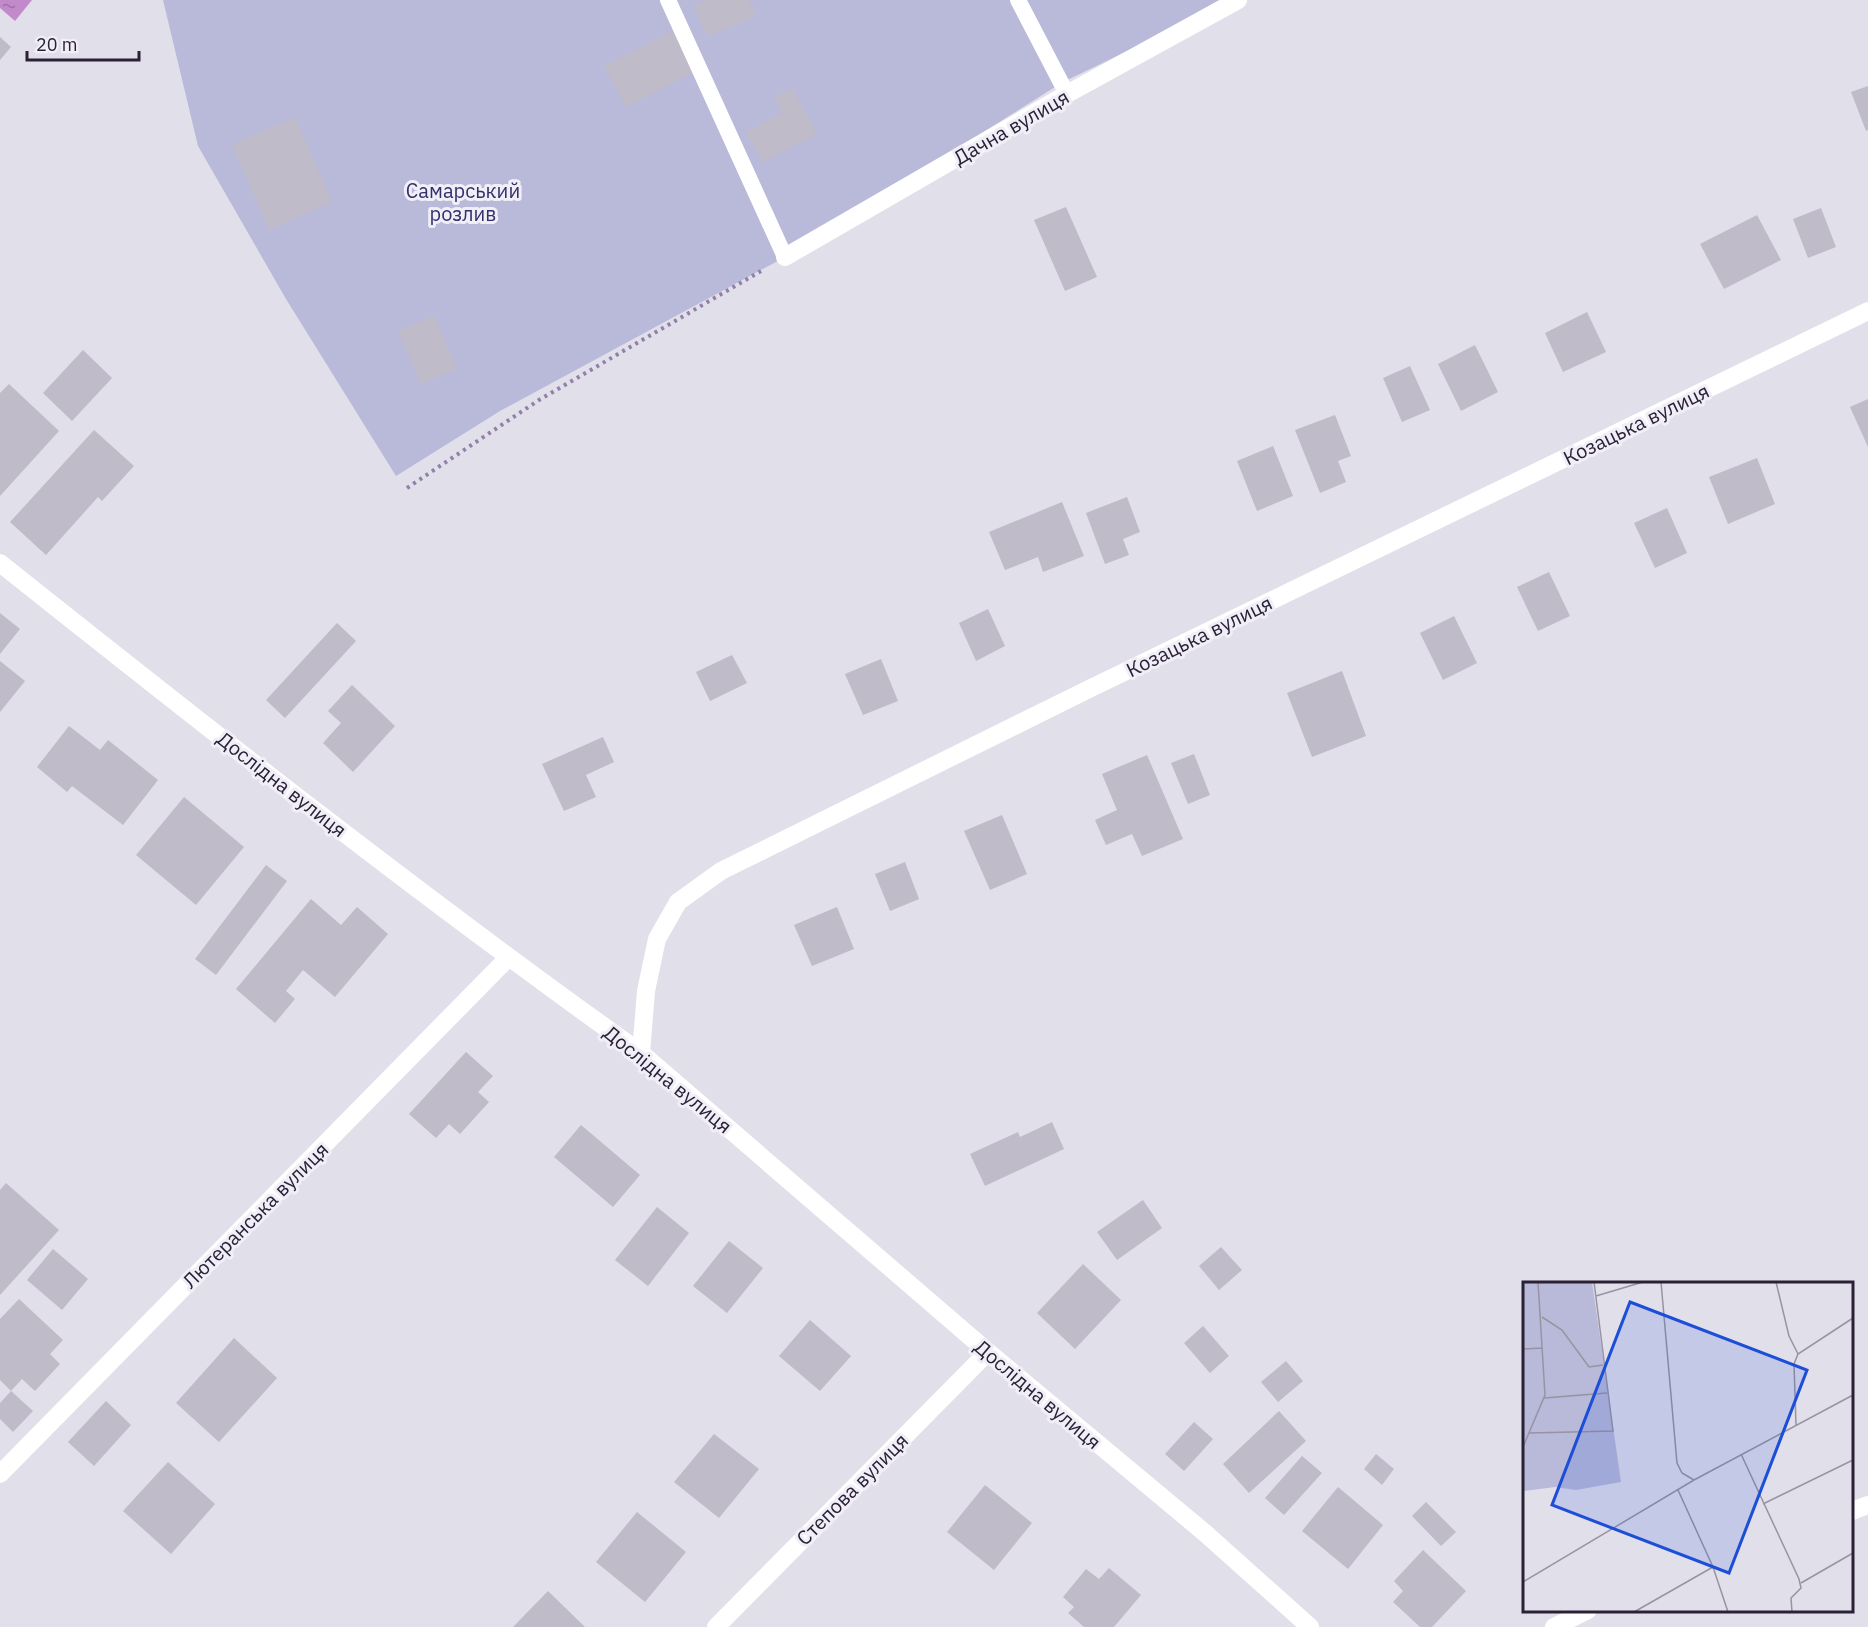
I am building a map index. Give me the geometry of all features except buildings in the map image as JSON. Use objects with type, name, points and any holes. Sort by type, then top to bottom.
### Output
[{"type":"street","name":"Дачна вулиця","points":[[785,257],[1067,94],[1238,0]]},
{"type":"street","name":"Козацька вулиця","points":[[641,1053],[646,991],[657,939],[678,902],[721,871],[1087,690],[1868,311]]},
{"type":"street","name":"Дослідна вулиця","points":[[0,563],[180,706],[508,958],[641,1053],[988,1352],[1205,1533],[1310,1627]]},
{"type":"street","name":"Лютеранська вулиця","points":[[1,1473],[508,958]]},
{"type":"street","name":"Степова вулиця","points":[[716,1627],[988,1352]]},
{"type":"street","points":[[1853,1511],[1868,1506]]},
{"type":"street","points":[[1554,1627],[1586,1612]]},
{"type":"lane","points":[[668,0],[785,257]]},
{"type":"lane","points":[[1018,0],[1067,94]]},
{"type":"path","points":[[407,488],[540,400],[785,257]]},
{"type":"green space","name":"Самарський розлив","points":[[163,0],[1233,0],[1063,82],[785,257],[500,411],[396,476],[286,299],[198,146]]},
{"type":"water","points":[[0,0],[32,0],[15,21],[0,8]]}]
